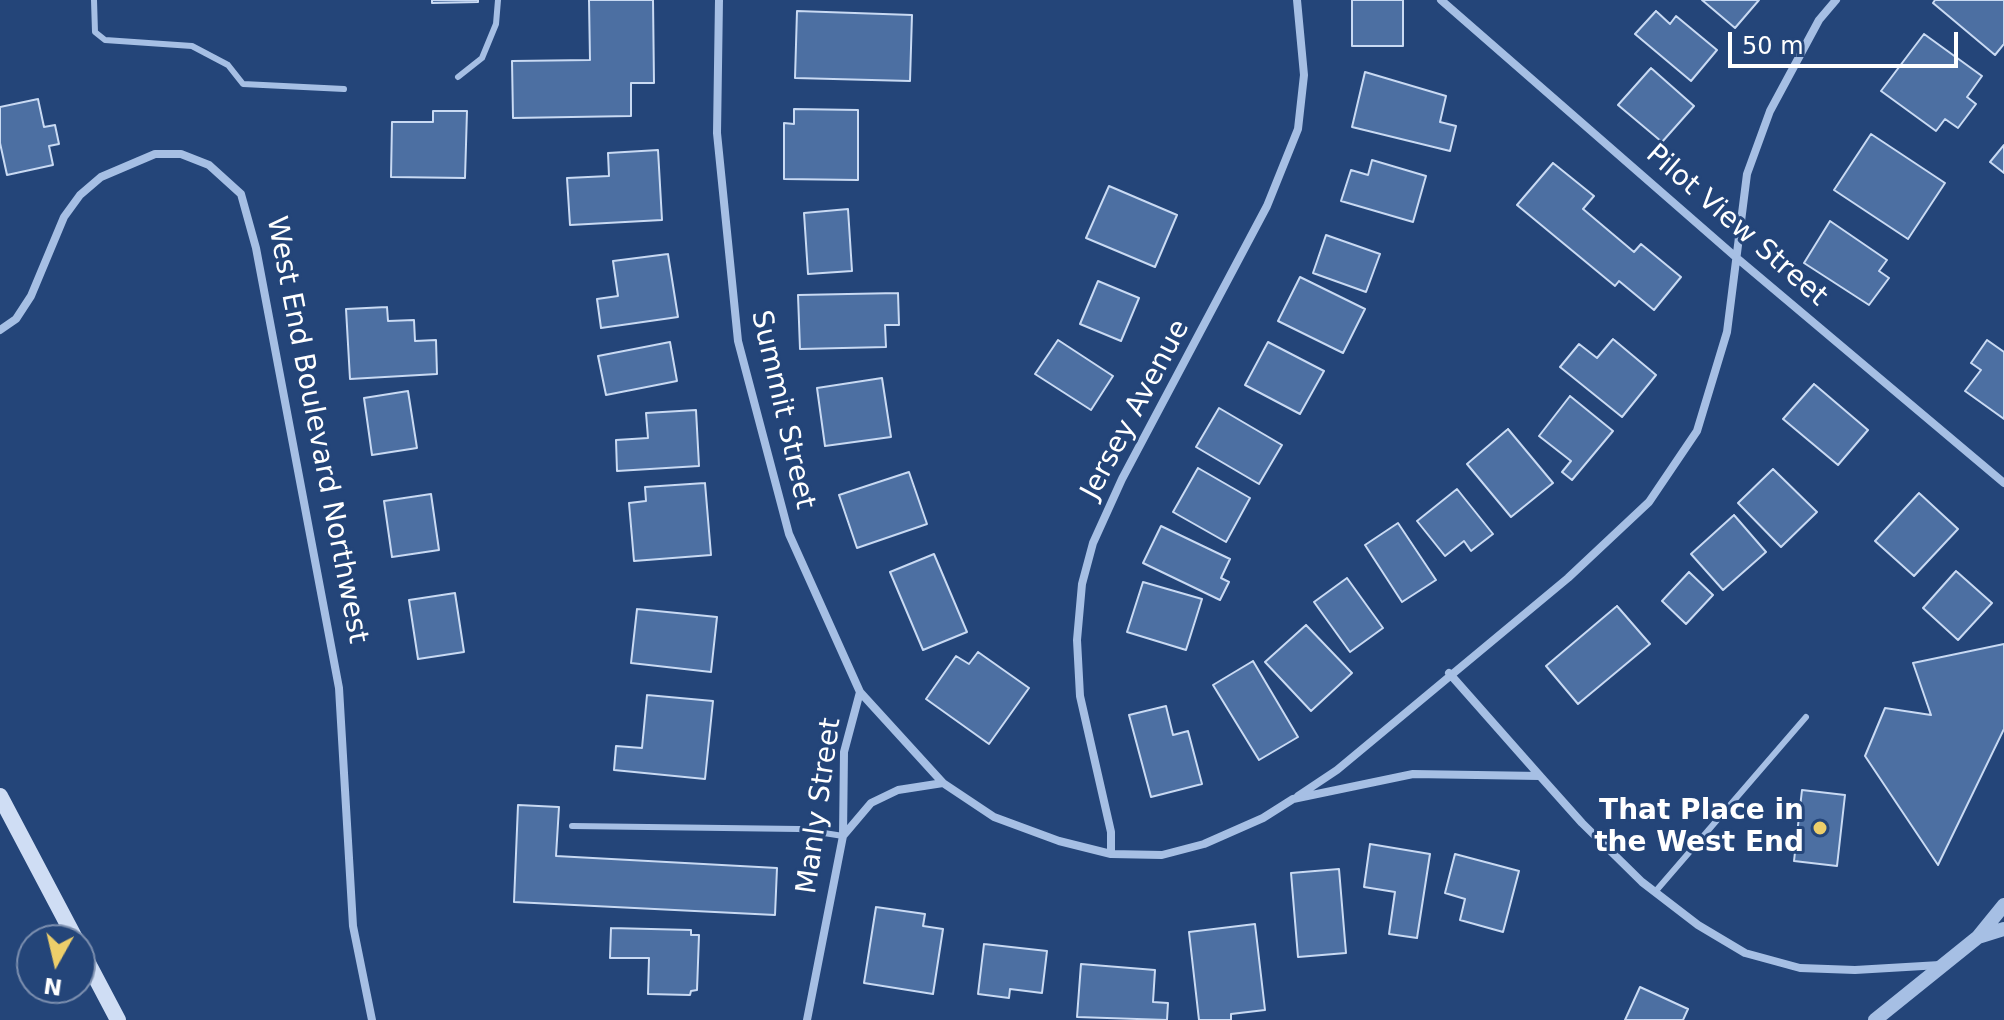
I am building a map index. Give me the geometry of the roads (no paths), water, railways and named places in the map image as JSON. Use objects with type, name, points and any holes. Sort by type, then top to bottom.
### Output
[{"type":"main road","points":[[0,796],[68,924]]},
{"type":"main road","points":[[96,978],[118,1020]]},
{"type":"street","name":"Summit Street","points":[[719,0],[717,133],[738,341],[789,534],[860,692],[943,783],[994,817],[1059,841],[1111,854],[1162,855],[1204,844],[1263,818],[1293,799],[1413,774],[1540,776]]},
{"type":"street","name":"Jersey Avenue","points":[[1111,854],[1111,832],[1080,696],[1077,640],[1082,584],[1093,543],[1122,479],[1267,206],[1298,129],[1304,75],[1297,0]]},
{"type":"street","name":"Pilot View Street","points":[[1441,0],[1738,259],[2004,483]]},
{"type":"street","points":[[1293,799],[1337,770],[1449,673],[1568,578],[1649,502],[1697,431],[1727,332],[1747,174],[1770,111],[1819,20],[1836,0]]},
{"type":"street","name":"West End Boulevard Northwest","points":[[0,330],[16,319],[31,296],[64,217],[80,195],[101,177],[155,154],[181,154],[209,165],[241,194],[256,248],[339,688],[353,926],[372,1020]]},
{"type":"street","points":[[1449,673],[1582,823],[1655,892],[1698,925],[1745,953],[1772,963],[1800,968],[1855,970],[1940,965]]},
{"type":"street","name":"Manly Street","points":[[807,1020],[843,836],[844,752],[860,692]]},
{"type":"street","points":[[843,836],[871,803],[898,790],[943,783]]},
{"type":"street","points":[[1875,1020],[1978,937],[2004,905]]},
{"type":"street","points":[[1978,937],[2004,929]]},
{"type":"lane","points":[[94,0],[95,32],[105,40],[192,46],[228,65],[243,84],[344,89]]},
{"type":"lane","points":[[458,77],[482,58],[496,24],[498,0]]},
{"type":"lane","points":[[1655,892],[1806,717]]},
{"type":"lane","points":[[572,826],[799,829],[843,836]]},
{"type":"place","name":"That Place in the West End","points":[[1820,828]]}]
